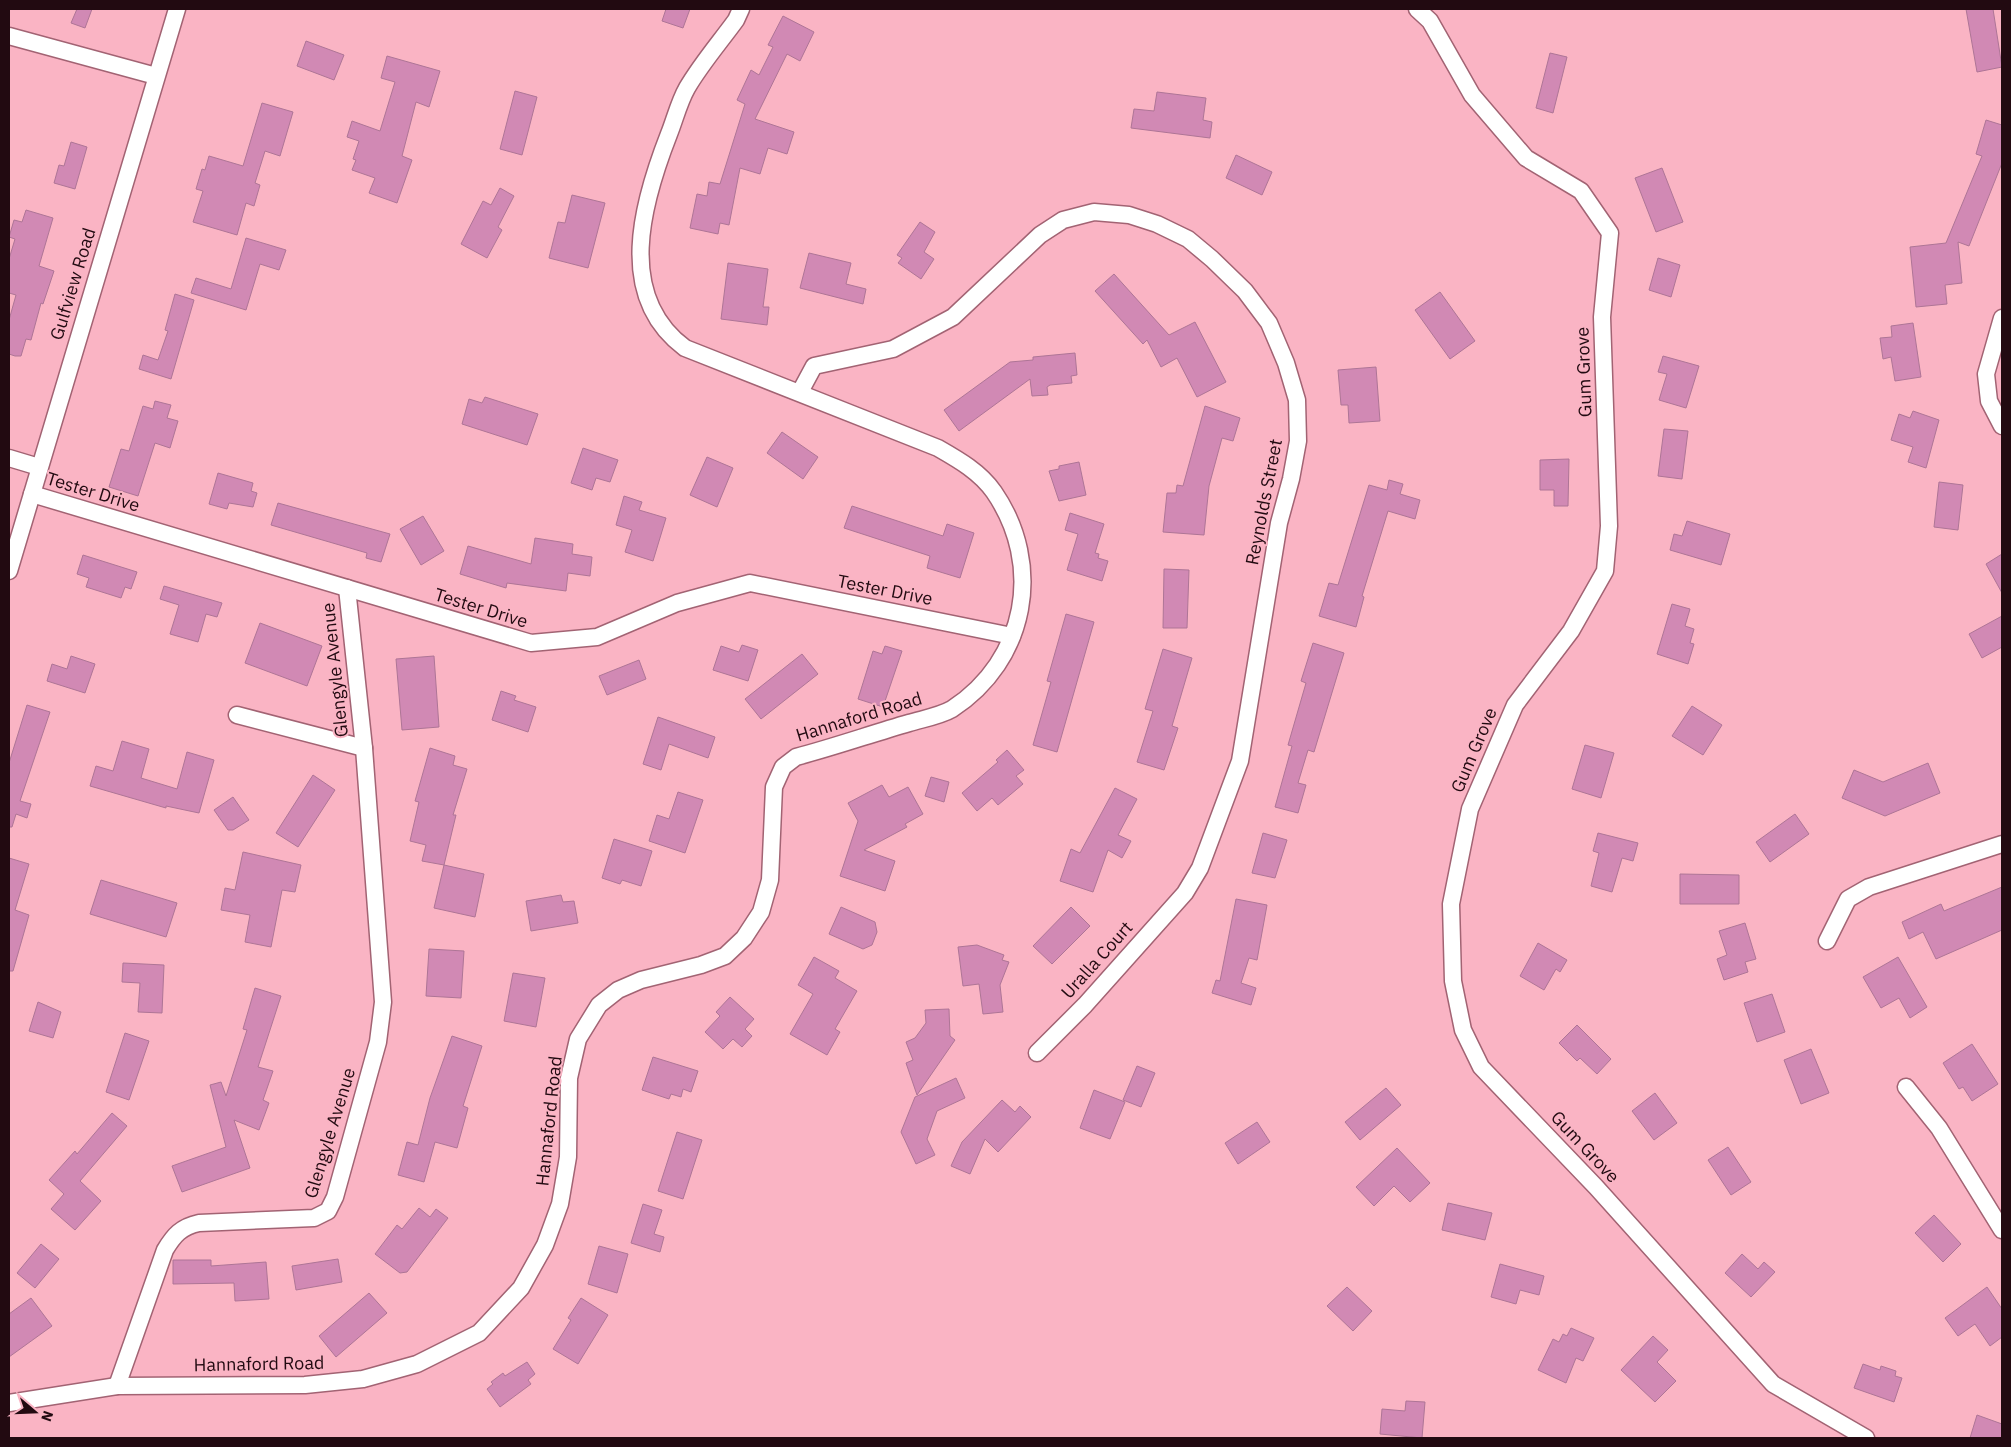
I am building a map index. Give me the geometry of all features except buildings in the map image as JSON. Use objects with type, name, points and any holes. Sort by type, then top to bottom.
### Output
[{"type":"street","name":"Gulfview Road","points":[[9,571],[177,9]]},
{"type":"street","name":"Hannaford Road","points":[[9,1403],[117,1386],[305,1385],[363,1379],[417,1364],[479,1333],[521,1288],[545,1245],[560,1204],[568,1157],[569,1078],[578,1039],[600,1005],[618,990],[641,980],[701,965],[725,956],[744,938],[760,912],[770,880],[774,787],[783,767],[796,757],[951,710],[977,688],[999,664],[1012,636],[1022,604],[1024,574],[1019,548],[1009,518],[993,491],[968,466],[938,448],[685,348],[669,335],[646,296],[639,239],[651,179],[687,89],[736,20],[741,9]]},
{"type":"street","name":"Gum Grove","points":[[1417,9],[1430,21],[1472,95],[1526,158],[1581,191],[1610,233],[1602,317],[1609,526],[1605,571],[1571,631],[1515,705],[1470,809],[1451,904],[1453,980],[1463,1030],[1481,1067],[1596,1187],[1773,1384],[1866,1438]]},
{"type":"street","points":[[9,36],[156,76]]},
{"type":"street","name":"Reynolds Street","points":[[800,392],[814,366],[893,348],[953,317],[1040,235],[1063,220],[1094,212],[1129,215],[1157,224],[1188,240],[1212,259],[1245,291],[1269,322],[1286,363],[1297,400],[1298,441],[1291,480],[1279,523],[1241,754],[1200,868],[1185,893]]},
{"type":"street","points":[[2002,318],[1986,374],[1990,400],[2002,426]]},
{"type":"street","points":[[9,458],[39,467]]},
{"type":"street","name":"Tester Drive","points":[[32,494],[531,643],[597,637],[677,603],[750,583],[1012,636]]},
{"type":"street","name":"Glengyle Avenue","points":[[117,1386],[165,1250],[174,1235],[186,1226],[200,1223],[314,1218],[328,1211],[335,1197],[378,1042],[383,1002],[364,748],[347,588]]},
{"type":"street","name":"Glengyle Avenue","points":[[237,715],[364,748]]},
{"type":"street","points":[[1827,941],[1848,900],[1869,887],[2002,844]]},
{"type":"street","name":"Uralla Court","points":[[1037,1053],[1085,1005],[1185,893]]},
{"type":"street","points":[[1906,1087],[1939,1128],[2002,1230]]}]
